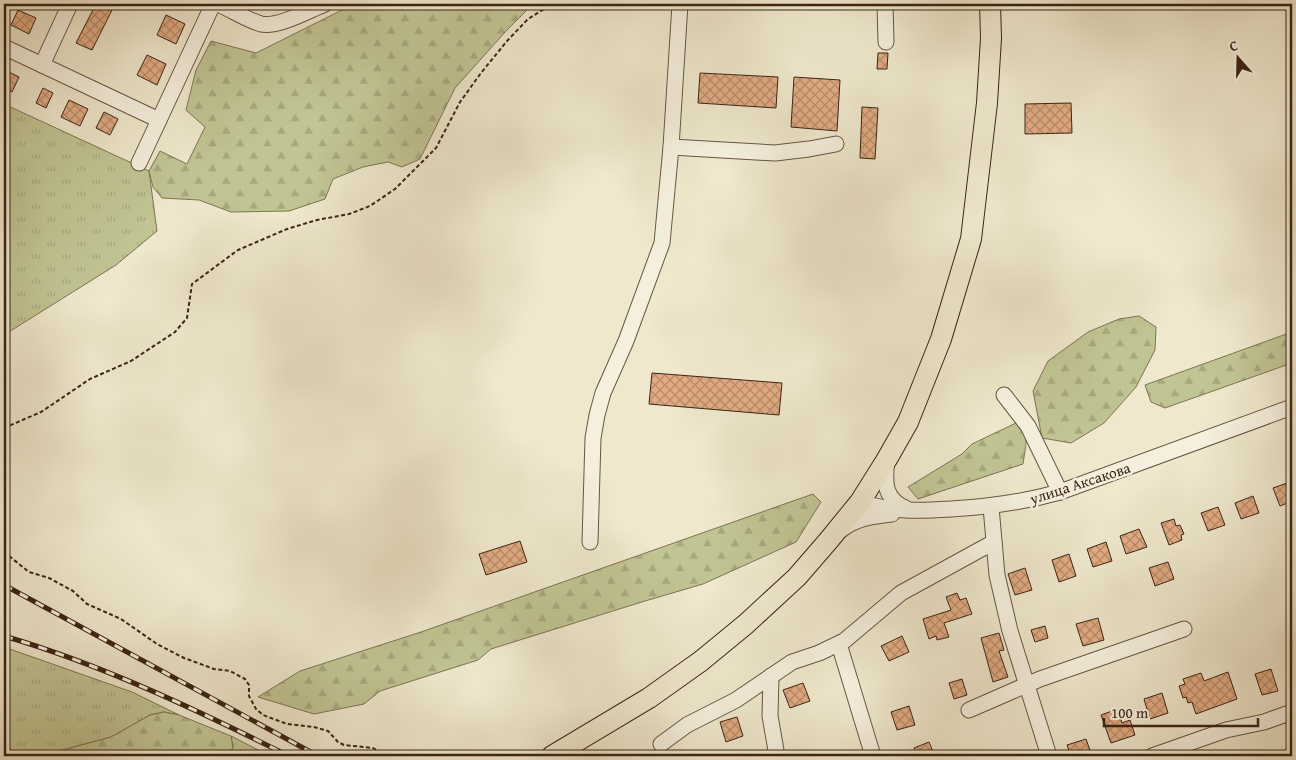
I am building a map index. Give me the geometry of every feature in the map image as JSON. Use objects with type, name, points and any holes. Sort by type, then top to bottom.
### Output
[{"type":"main road","points":[[552,756],[649,698],[701,661],[746,624],[797,577],[829,540],[860,502],[887,459],[908,422],[941,340],[971,239],[987,103],[992,38],[990,4]]},
{"type":"street","points":[[42,65],[70,4]]},
{"type":"street","points":[[139,163],[213,4]]},
{"type":"street","points":[[218,4],[266,25],[276,24],[325,4]]},
{"type":"street","points":[[590,542],[593,438],[597,415],[603,393],[626,341],[662,243],[671,148],[680,4]]},
{"type":"street","points":[[885,4],[886,42]]},
{"type":"street","points":[[4,47],[159,120]]},
{"type":"street","points":[[671,148],[774,153],[809,150],[836,144]]},
{"type":"street","points":[[1004,395],[1028,426],[1060,492]]},
{"type":"street","name":"улица Аксакова","points":[[860,502],[888,509],[913,512],[991,507],[1034,499],[1060,492],[1292,408]]},
{"type":"street","points":[[887,459],[885,473],[888,493],[893,501],[913,512]]},
{"type":"street","points":[[991,507],[997,576],[1010,631],[1049,756]]},
{"type":"street","points":[[829,540],[848,525],[860,519],[913,512]]},
{"type":"street","points":[[661,744],[687,725],[736,700],[792,662],[839,644],[860,630],[901,593],[994,542]]},
{"type":"street","points":[[969,710],[1027,684],[1184,629]]},
{"type":"street","points":[[839,644],[873,756]]},
{"type":"street","points":[[771,676],[770,716],[777,756]]},
{"type":"street","points":[[1152,756],[1226,730],[1264,722],[1292,712]]},
{"type":"path","points":[[4,428],[41,412],[90,379],[131,361],[175,332],[187,318],[192,284],[238,250],[287,229],[317,220],[349,214],[370,206],[395,189],[436,148],[460,102],[507,42],[528,19],[552,4]]},
{"type":"path","points":[[4,552],[29,572],[49,578],[73,592],[87,604],[120,619],[157,644],[184,658],[214,669],[230,671],[245,679],[249,686],[249,696],[256,709],[263,715],[287,724],[314,727],[328,731],[338,742],[344,745],[373,748],[387,756]]},
{"type":"green space","points":[[354,4],[533,4],[455,88],[420,159],[402,167],[388,162],[363,167],[333,179],[325,199],[289,211],[231,212],[199,200],[162,198],[153,187],[149,171],[160,151],[187,164],[205,127],[186,110],[196,70],[211,41],[256,53]]},
{"type":"green space","points":[[4,104],[149,171],[157,231],[116,265],[4,335]]},
{"type":"green space","points":[[1139,316],[1156,327],[1155,350],[1136,387],[1104,423],[1071,443],[1042,438],[1033,391],[1048,361],[1088,332],[1119,319]]},
{"type":"green space","points":[[1292,332],[1292,363],[1165,408],[1151,402],[1145,385]]},
{"type":"green space","points":[[1016,423],[1026,428],[1023,464],[918,499],[908,487],[962,454],[972,444]]},
{"type":"green space","points":[[813,494],[821,502],[796,542],[703,584],[491,649],[478,660],[380,691],[364,704],[314,714],[258,697],[300,671],[421,632]]},
{"type":"green space","points":[[4,647],[132,692],[179,715],[164,712],[150,715],[111,737],[41,756],[4,756]]},
{"type":"green space","points":[[164,712],[179,715],[231,736],[233,748],[224,756],[41,756],[111,737],[150,715]]},
{"type":"green space","points":[[231,736],[270,756],[224,756],[233,748]]},
{"type":"building","points":[[96,4],[115,4],[92,50],[76,43]]},
{"type":"building","points":[[18,10],[36,18],[29,34],[11,25]]},
{"type":"building","points":[[166,15],[185,24],[176,44],[157,35]]},
{"type":"building","points":[[878,53],[888,53],[887,69],[877,69]]},
{"type":"building","points":[[147,55],[166,64],[157,85],[137,75]]},
{"type":"building","points":[[9,72],[19,77],[12,92],[4,88],[4,82]]},
{"type":"building","points":[[700,73],[778,77],[776,108],[698,103]]},
{"type":"building","points":[[794,77],[840,80],[837,131],[791,127]]},
{"type":"building","points":[[43,88],[53,93],[46,108],[36,103]]},
{"type":"building","points":[[69,100],[88,109],[80,126],[61,117]]},
{"type":"building","points":[[1071,103],[1072,133],[1025,134],[1025,104]]},
{"type":"building","points":[[862,107],[878,108],[875,159],[860,158]]},
{"type":"building","points":[[104,112],[118,119],[110,135],[96,128]]},
{"type":"building","points":[[652,373],[782,383],[779,415],[649,404]]},
{"type":"building","points":[[1290,482],[1292,501],[1280,506],[1273,488]]},
{"type":"building","points":[[1253,496],[1259,513],[1241,519],[1235,503]]},
{"type":"building","points":[[1218,507],[1225,525],[1208,531],[1201,513]]},
{"type":"building","points":[[1174,519],[1176,526],[1180,525],[1184,534],[1181,535],[1182,540],[1169,545],[1161,523]]},
{"type":"building","points":[[1139,529],[1147,547],[1126,554],[1120,536]]},
{"type":"building","points":[[520,541],[527,562],[486,575],[479,554]]},
{"type":"building","points":[[1106,542],[1112,561],[1093,567],[1087,549]]},
{"type":"building","points":[[1069,554],[1076,576],[1059,582],[1052,560]]},
{"type":"building","points":[[1168,562],[1174,579],[1155,586],[1149,568]]},
{"type":"building","points":[[1025,568],[1032,590],[1015,595],[1008,574]]},
{"type":"building","points":[[957,593],[960,600],[966,598],[972,614],[944,623],[949,637],[937,640],[936,636],[929,639],[923,619],[951,610],[946,597]]},
{"type":"building","points":[[1098,618],[1104,640],[1083,646],[1076,624]]},
{"type":"building","points":[[1045,626],[1048,638],[1035,642],[1031,630]]},
{"type":"building","points":[[999,633],[1004,650],[999,651],[1008,677],[993,682],[981,638]]},
{"type":"building","points":[[902,636],[909,652],[889,661],[881,646]]},
{"type":"building","points":[[1271,669],[1278,691],[1262,695],[1255,674]]},
{"type":"building","points":[[1228,672],[1237,699],[1196,714],[1192,702],[1188,703],[1186,697],[1183,698],[1179,686],[1185,684],[1183,679],[1201,673],[1204,681]]},
{"type":"building","points":[[962,679],[967,695],[954,699],[949,683]]},
{"type":"building","points":[[803,683],[810,701],[790,708],[783,690]]},
{"type":"building","points":[[1162,693],[1168,713],[1150,719],[1144,699]]},
{"type":"building","points":[[909,706],[915,725],[897,730],[891,712]]},
{"type":"building","points":[[1112,711],[1114,716],[1119,714],[1122,723],[1130,720],[1135,735],[1111,743],[1101,715]]},
{"type":"building","points":[[737,717],[743,736],[726,742],[720,722]]},
{"type":"building","points":[[1086,739],[1092,756],[1071,756],[1067,745]]},
{"type":"building","points":[[929,742],[934,754],[918,756],[914,748]]},
{"type":"railway","points":[[4,585],[318,756]]},
{"type":"railway","points":[[4,636],[77,661],[149,690],[289,756]]}]
